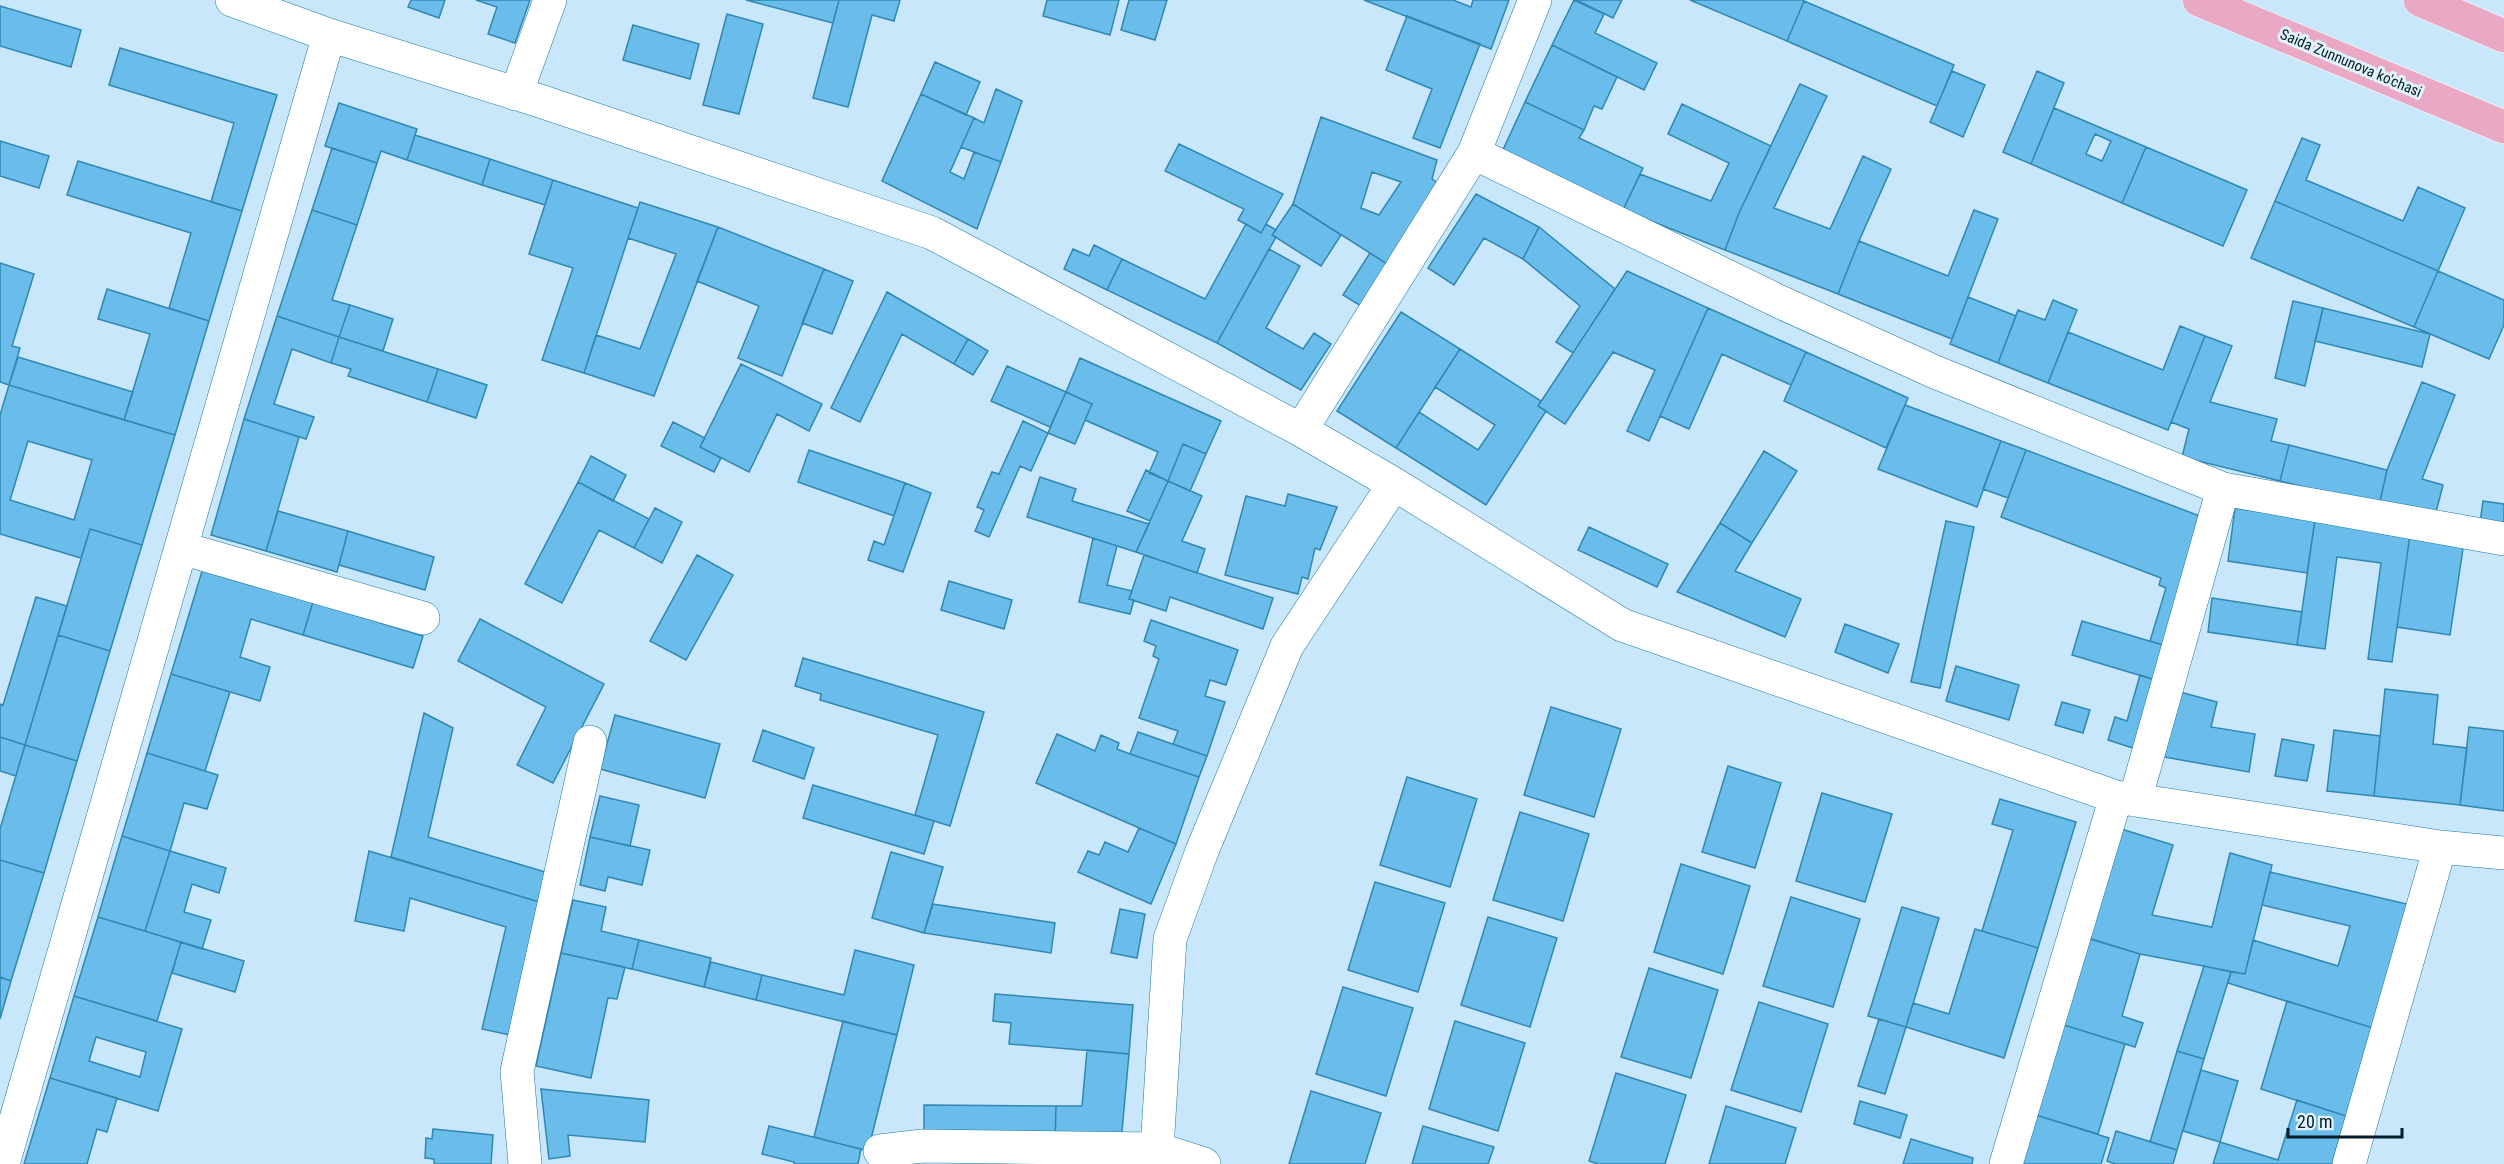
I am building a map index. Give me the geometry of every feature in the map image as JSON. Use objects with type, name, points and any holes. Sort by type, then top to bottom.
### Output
[{"type":"main road","name":"Saida Zunnunova ko'chasi","points":[[2199,0],[2504,127]]},
{"type":"main road","points":[[2420,0],[2504,36]]},
{"type":"street","points":[[516,94],[550,0]]},
{"type":"street","points":[[1301,430],[1474,153],[1535,0]]},
{"type":"street","points":[[245,2],[329,35],[516,94],[932,233],[1301,430],[1394,484],[1622,625],[2125,798],[2440,847],[2504,853]]},
{"type":"street","points":[[3,1164],[329,35]]},
{"type":"street","points":[[1474,153],[1768,296],[1935,372],[2223,489],[2504,539]]},
{"type":"street","points":[[1157,1149],[1170,939],[1202,851],[1287,646],[1394,484]]},
{"type":"street","points":[[2006,1164],[2223,489]]},
{"type":"street","points":[[181,548],[423,618]]},
{"type":"street","points":[[525,1164],[517,1071],[590,742]]},
{"type":"street","points":[[2349,1164],[2440,847]]},
{"type":"street","points":[[880,1152],[923,1146],[1157,1149],[1200,1163]]},
{"type":"building","points":[[411,0],[445,0],[439,18],[408,7]]},
{"type":"building","points":[[476,0],[530,0],[515,43],[488,34],[497,7]]},
{"type":"building","points":[[746,0],[839,0],[833,23]]},
{"type":"building","points":[[839,0],[900,0],[894,21],[872,15],[848,107],[813,98]]},
{"type":"building","points":[[1047,0],[1119,0],[1110,35],[1043,16]]},
{"type":"building","points":[[1129,0],[1167,0],[1155,40],[1121,30]]},
{"type":"building","points":[[1364,0],[1453,0],[1471,7],[1473,0],[1509,0],[1491,49]]},
{"type":"building","points":[[1574,0],[1604,14],[1595,33],[1657,63],[1644,90],[1552,45]]},
{"type":"building","points":[[1576,0],[1622,0],[1613,18]]},
{"type":"building","points":[[1690,0],[1802,0],[1804,1],[1787,41]]},
{"type":"building","points":[[1804,1],[1954,65],[1937,106],[1787,41]]},
{"type":"building","points":[[0,6],[81,30],[71,67],[0,46]]},
{"type":"building","points":[[727,14],[763,24],[739,114],[703,105]]},
{"type":"building","points":[[1407,16],[1480,44],[1440,148],[1413,138],[1432,89],[1386,70]]},
{"type":"building","points":[[633,25],[699,44],[690,79],[623,60]]},
{"type":"building","points":[[1552,45],[1617,77],[1602,109],[1594,106],[1584,130],[1525,102]]},
{"type":"building","points":[[120,48],[277,95],[242,211],[211,202],[234,123],[109,85]]},
{"type":"building","points":[[935,62],[980,82],[966,115],[921,94]]},
{"type":"building","points":[[1952,71],[1985,85],[1963,137],[1930,122]]},
{"type":"building","points":[[2037,71],[2064,83],[2031,164],[2003,152]]},
{"type":"building","points":[[1800,84],[1827,96],[1774,208],[1830,229],[1863,156],[1891,169],[1838,294],[1725,250],[1739,213]]},
{"type":"building","points":[[996,89],[1022,101],[1001,162],[961,147],[974,118],[984,123]]},
{"type":"building","points":[[921,94],[974,118],[950,172],[964,179],[974,152],[1001,162],[977,229],[882,181]]},
{"type":"building","points":[[1525,102],[1584,130],[1579,138],[1643,168],[1623,210],[1502,152]]},
{"type":"building","points":[[339,103],[417,129],[407,160],[381,151],[377,163],[325,146]]},
{"type":"building","points":[[1682,104],[1771,146],[1739,213],[1725,250],[1623,210],[1640,174],[1711,201],[1729,163],[1668,134]]},
{"type":"building","points":[[2054,108],[2146,147],[2122,203],[2031,164]],"holes":[[[2095,134],[2111,141],[2102,161],[2086,154]]]},
{"type":"building","points":[[1321,117],[1437,160],[1432,179],[1441,185],[1387,264],[1293,204]],"holes":[[[1372,172],[1401,182],[1379,215],[1361,208]]]},
{"type":"building","points":[[415,135],[490,159],[482,185],[407,160]]},
{"type":"building","points":[[2302,138],[2320,145],[2306,180],[2403,221],[2418,187],[2465,208],[2438,271],[2275,201]]},
{"type":"building","points":[[0,141],[49,156],[39,188],[0,176]]},
{"type":"building","points":[[1179,144],[1283,194],[1261,233],[1238,220],[1244,209],[1165,171]]},
{"type":"building","points":[[2146,147],[2247,190],[2223,246],[2122,203]]},
{"type":"building","points":[[332,148],[377,163],[357,225],[312,210]]},
{"type":"building","points":[[490,159],[553,180],[545,205],[482,185]]},
{"type":"building","points":[[78,161],[242,211],[209,321],[169,308],[191,233],[67,195]]},
{"type":"building","points":[[553,180],[638,208],[584,373],[542,360],[573,268],[529,254]]},
{"type":"building","points":[[1476,194],[1539,227],[1523,259],[1484,238],[1454,285],[1428,268]]},
{"type":"building","points":[[2275,201],[2438,271],[2414,327],[2251,258]]},
{"type":"building","points":[[640,202],[718,227],[654,396],[584,373],[596,335],[640,349],[676,254],[628,238]]},
{"type":"building","points":[[1293,204],[1341,235],[1321,266],[1272,235]]},
{"type":"building","points":[[312,210],[357,225],[332,300],[350,305],[339,337],[277,316]]},
{"type":"building","points":[[1974,210],[1998,219],[1952,339],[1838,294],[1859,241],[1948,276]]},
{"type":"building","points":[[1246,224],[1261,233],[1266,224],[1276,230],[1272,235],[1276,237],[1217,343],[1107,290],[1122,259],[1205,299]]},
{"type":"building","points":[[718,227],[824,269],[782,376],[738,358],[759,306],[697,281]]},
{"type":"building","points":[[1539,227],[1615,289],[1573,353],[1556,342],[1580,306],[1523,259]]},
{"type":"building","points":[[1094,245],[1122,259],[1107,290],[1064,269],[1073,249],[1089,256]]},
{"type":"building","points":[[1269,249],[1300,266],[1266,328],[1303,349],[1314,333],[1331,344],[1301,390],[1217,343]]},
{"type":"building","points":[[1370,253],[1387,264],[1361,306],[1343,295]]},
{"type":"building","points":[[0,263],[34,274],[12,346],[20,348],[9,385],[0,382]]},
{"type":"building","points":[[824,269],[853,281],[832,334],[802,323]]},
{"type":"building","points":[[1627,271],[1708,308],[1649,441],[1627,431],[1655,370],[1613,352],[1565,424],[1538,406]]},
{"type":"building","points":[[2438,271],[2504,300],[2504,325],[2489,359],[2414,327]]},
{"type":"building","points":[[107,289],[209,321],[175,435],[124,420],[150,334],[98,319]]},
{"type":"building","points":[[887,292],[968,339],[954,364],[902,334],[860,422],[831,408]]},
{"type":"building","points":[[1968,297],[2016,316],[1998,363],[1950,344]]},
{"type":"building","points":[[2053,300],[2077,310],[2048,383],[1998,363],[2018,310],[2045,320]]},
{"type":"building","points":[[2293,301],[2323,308],[2305,386],[2275,378]]},
{"type":"building","points":[[350,305],[393,319],[383,351],[339,337]]},
{"type":"building","points":[[1708,308],[1806,352],[1791,385],[1722,354],[1689,429],[1660,416]]},
{"type":"building","points":[[2323,308],[2430,334],[2422,367],[2315,341]]},
{"type":"building","points":[[1401,312],[1460,349],[1396,448],[1337,411]]},
{"type":"building","points":[[277,316],[339,337],[331,363],[292,349],[274,404],[314,417],[306,439],[244,419]]},
{"type":"building","points":[[2180,326],[2205,336],[2168,430],[2048,383],[2068,332],[2163,370]]},
{"type":"building","points":[[2205,336],[2232,346],[2210,402],[2277,419],[2271,441],[2289,445],[2280,481],[2182,457],[2189,429],[2171,422]]},
{"type":"building","points":[[339,337],[438,369],[427,402],[348,376],[351,369],[331,363]]},
{"type":"building","points":[[968,339],[988,351],[973,375],[954,364]]},
{"type":"building","points":[[1460,349],[1541,401],[1538,406],[1546,411],[1486,505],[1396,448],[1419,412],[1478,450],[1495,425],[1435,387]]},
{"type":"building","points":[[1806,352],[1908,398],[1886,448],[1784,401]]},
{"type":"building","points":[[18,357],[133,392],[124,420],[9,385]]},
{"type":"building","points":[[1080,358],[1221,421],[1206,454],[1183,444],[1168,481],[1149,473],[1158,452],[1085,420],[1092,404],[1066,392]]},
{"type":"building","points":[[741,364],[822,404],[809,431],[777,414],[749,472],[700,447]]},
{"type":"building","points":[[1007,366],[1066,392],[1050,427],[991,401]]},
{"type":"building","points":[[438,369],[487,385],[476,418],[427,402]]},
{"type":"building","points":[[2422,382],[2455,395],[2422,479],[2443,485],[2434,520],[2379,506],[2387,470]]},
{"type":"building","points":[[9,385],[175,435],[142,545],[90,529],[81,558],[0,534],[0,415]],"holes":[[[28,441],[92,460],[74,520],[10,500]]]},
{"type":"building","points":[[1066,392],[1092,404],[1075,444],[1048,433]]},
{"type":"building","points":[[1905,405],[2001,441],[1977,507],[1878,469]]},
{"type":"building","points":[[244,419],[299,437],[266,551],[211,535]]},
{"type":"building","points":[[1023,421],[1048,433],[1031,471],[1020,466],[989,537],[975,531],[984,510],[977,507],[992,472],[999,474]]},
{"type":"building","points":[[673,422],[705,438],[700,447],[721,458],[714,472],[661,446]]},
{"type":"building","points":[[2001,441],[2026,450],[2008,498],[1983,489]]},
{"type":"building","points":[[1183,444],[1206,454],[1190,491],[1168,481]]},
{"type":"building","points":[[2289,445],[2387,470],[2379,506],[2280,481]]},
{"type":"building","points":[[809,450],[905,483],[894,516],[798,482]]},
{"type":"building","points":[[2026,450],[2205,518],[2173,648],[2150,641],[2166,588],[2159,585],[2161,578],[2001,517]]},
{"type":"building","points":[[1764,451],[1797,471],[1752,543],[1720,523]]},
{"type":"building","points":[[591,456],[626,475],[613,501],[578,482]]},
{"type":"building","points":[[1146,470],[1168,481],[1150,521],[1127,511]]},
{"type":"building","points":[[1040,477],[1076,489],[1072,501],[1149,524],[1136,552],[1027,517]]},
{"type":"building","points":[[1168,481],[1202,496],[1182,541],[1205,549],[1197,573],[1136,552]]},
{"type":"building","points":[[578,482],[649,519],[634,548],[599,530],[562,603],[525,584]]},
{"type":"building","points":[[905,483],[931,493],[903,572],[868,560],[874,541],[884,545]]},
{"type":"building","points":[[1288,494],[1337,507],[1320,550],[1315,548],[1308,579],[1302,577],[1298,594],[1225,575],[1246,496],[1285,506]]},
{"type":"building","points":[[2483,501],[2504,504],[2504,527],[2480,523]]},
{"type":"building","points":[[655,508],[682,522],[662,563],[634,548]]},
{"type":"building","points":[[2235,508],[2315,520],[2307,573],[2228,561]]},
{"type":"building","points":[[278,511],[348,531],[337,572],[266,551]]},
{"type":"building","points":[[2315,520],[2410,535],[2392,662],[2368,659],[2381,563],[2337,557],[2325,649],[2297,645]]},
{"type":"building","points":[[1946,521],[1974,527],[1940,688],[1911,682]]},
{"type":"building","points":[[1720,523],[1752,543],[1735,571],[1801,599],[1785,637],[1677,592]]},
{"type":"building","points":[[1589,527],[1668,564],[1657,587],[1578,550]]},
{"type":"building","points":[[90,529],[142,545],[110,651],[58,635]]},
{"type":"building","points":[[348,531],[434,557],[425,590],[339,565]]},
{"type":"building","points":[[2410,535],[2464,542],[2450,635],[2397,627]]},
{"type":"building","points":[[1093,538],[1117,546],[1107,585],[1132,591],[1129,599],[1134,600],[1130,614],[1079,602]]},
{"type":"building","points":[[697,555],[733,575],[686,660],[650,641]]},
{"type":"building","points":[[1144,555],[1273,598],[1263,629],[1170,597],[1166,611],[1129,599]]},
{"type":"building","points":[[203,568],[313,602],[303,635],[251,619],[240,657],[270,667],[260,701],[171,674]]},
{"type":"building","points":[[949,581],[1012,600],[1004,629],[941,610]]},
{"type":"building","points":[[36,597],[67,606],[25,745],[0,737],[0,704],[3,705]]},
{"type":"building","points":[[2212,598],[2302,612],[2297,645],[2208,632]]},
{"type":"building","points":[[313,602],[423,636],[413,668],[303,635]]},
{"type":"building","points":[[480,619],[604,684],[553,783],[517,765],[546,707],[458,661]]},
{"type":"building","points":[[1151,620],[1238,650],[1226,685],[1210,680],[1205,696],[1225,702],[1207,756],[1173,744],[1178,731],[1139,718],[1159,659],[1153,656],[1156,646],[1144,641]]},
{"type":"building","points":[[2082,621],[2173,648],[2162,682],[2072,655]]},
{"type":"building","points":[[1845,624],[1899,644],[1888,673],[1835,652]]},
{"type":"building","points":[[58,635],[110,651],[77,761],[25,745]]},
{"type":"building","points":[[803,658],[984,712],[950,826],[915,815],[938,735],[820,700],[821,694],[795,686]]},
{"type":"building","points":[[1956,666],[2019,685],[2009,720],[1946,701]]},
{"type":"building","points":[[171,674],[230,692],[205,771],[147,753]]},
{"type":"building","points":[[2140,675],[2162,682],[2142,751],[2108,740],[2115,717],[2127,721]]},
{"type":"building","points":[[2385,689],[2438,695],[2433,744],[2467,748],[2460,805],[2374,796]]},
{"type":"building","points":[[2180,692],[2217,702],[2211,727],[2255,734],[2249,772],[2164,757]]},
{"type":"building","points":[[2062,702],[2090,710],[2083,733],[2055,725]]},
{"type":"building","points":[[1551,707],[1621,729],[1594,817],[1524,795]]},
{"type":"building","points":[[424,713],[453,728],[428,837],[552,874],[546,904],[391,857]]},
{"type":"building","points":[[615,715],[720,744],[705,798],[600,769]]},
{"type":"building","points":[[2469,727],[2504,731],[2504,811],[2460,805]]},
{"type":"building","points":[[763,730],[814,748],[804,779],[753,761]]},
{"type":"building","points":[[2334,730],[2380,736],[2374,796],[2327,791]]},
{"type":"building","points":[[1138,732],[1207,756],[1199,777],[1130,754]]},
{"type":"building","points":[[1057,734],[1095,751],[1101,735],[1119,743],[1117,749],[1199,777],[1176,844],[1036,783]]},
{"type":"building","points":[[0,737],[25,745],[16,776],[0,771]]},
{"type":"building","points":[[2282,739],[2314,745],[2307,781],[2275,776]]},
{"type":"building","points":[[25,745],[77,761],[44,873],[0,860],[0,829]]},
{"type":"building","points":[[147,753],[218,775],[207,809],[184,803],[170,851],[122,836]]},
{"type":"building","points":[[1728,766],[1781,783],[1755,868],[1702,852]]},
{"type":"building","points":[[1407,777],[1477,799],[1450,887],[1380,865]]},
{"type":"building","points":[[813,785],[934,821],[924,854],[803,818]]},
{"type":"building","points":[[1822,793],[1892,814],[1865,902],[1796,881]]},
{"type":"building","points":[[600,796],[639,805],[630,846],[590,837]]},
{"type":"building","points":[[2000,799],[2076,822],[2038,948],[1982,931],[2013,830],[1992,824]]},
{"type":"building","points":[[1520,812],[1589,834],[1563,921],[1493,900]]},
{"type":"building","points":[[1139,828],[1176,844],[1151,904],[1078,872],[1088,851],[1099,855],[1105,842],[1128,852]]},
{"type":"building","points":[[2118,828],[2173,845],[2152,915],[2212,927],[2230,853],[2272,865],[2245,974],[2140,954],[2085,937]]},
{"type":"building","points":[[122,836],[170,851],[145,931],[98,917]]},
{"type":"building","points":[[590,837],[650,850],[642,885],[608,877],[605,891],[580,885]]},
{"type":"building","points":[[170,851],[226,868],[219,893],[192,884],[184,912],[211,920],[202,949],[145,931]]},
{"type":"building","points":[[369,851],[546,904],[515,1036],[482,1029],[506,927],[410,898],[404,931],[355,921]]},
{"type":"building","points":[[891,852],[943,867],[924,933],[872,918]]},
{"type":"building","points":[[0,860],[44,873],[11,981],[0,977]]},
{"type":"building","points":[[1681,864],[1750,886],[1723,974],[1654,952]]},
{"type":"building","points":[[2270,872],[2411,905],[2373,1028],[2228,983],[2231,972],[2245,974],[2253,940],[2338,966],[2350,926],[2262,905]]},
{"type":"building","points":[[1375,882],[1445,903],[1418,992],[1348,970]]},
{"type":"building","points":[[1791,897],[1860,919],[1833,1007],[1763,986]]},
{"type":"building","points":[[573,900],[606,907],[601,931],[639,940],[632,969],[561,953]]},
{"type":"building","points":[[933,904],[1055,923],[1051,953],[924,933]]},
{"type":"building","points":[[1902,907],[1939,918],[1906,1027],[1868,1016]]},
{"type":"building","points":[[1120,909],[1145,914],[1137,958],[1111,953]]},
{"type":"building","points":[[98,917],[181,942],[157,1021],[74,996]]},
{"type":"building","points":[[1488,917],[1557,938],[1530,1027],[1461,1005]]},
{"type":"building","points":[[1975,929],[2038,948],[2004,1058],[1906,1027],[1913,1003],[1949,1014]]},
{"type":"building","points":[[2090,939],[2140,954],[2122,1016],[2143,1023],[2135,1047],[2064,1025]]},
{"type":"building","points":[[639,940],[711,958],[704,987],[632,969]]},
{"type":"building","points":[[181,942],[244,961],[235,992],[172,973]]},
{"type":"building","points":[[855,950],[914,965],[897,1035],[756,1000],[762,975],[844,995]]},
{"type":"building","points":[[561,953],[625,967],[617,999],[608,998],[591,1078],[536,1066]]},
{"type":"building","points":[[711,962],[762,975],[756,1000],[704,987]]},
{"type":"building","points":[[2204,966],[2231,972],[2204,1059],[2177,1051]]},
{"type":"building","points":[[1649,968],[1718,990],[1691,1078],[1621,1057]]},
{"type":"building","points":[[0,977],[11,981],[0,1019]]},
{"type":"building","points":[[1343,987],[1413,1008],[1386,1096],[1316,1074]]},
{"type":"building","points":[[995,994],[1133,1005],[1129,1054],[1009,1044],[1011,1023],[993,1021]]},
{"type":"building","points":[[74,996],[182,1029],[158,1111],[50,1078]],"holes":[[[96,1037],[146,1052],[140,1077],[89,1061]]]},
{"type":"building","points":[[2287,1001],[2373,1028],[2346,1116],[2261,1089]]},
{"type":"building","points":[[1759,1002],[1828,1024],[1801,1112],[1731,1090]]},
{"type":"building","points":[[1879,1019],[1906,1027],[1885,1094],[1858,1086]]},
{"type":"building","points":[[843,1021],[897,1035],[868,1151],[814,1137]]},
{"type":"building","points":[[1455,1021],[1525,1043],[1498,1131],[1429,1109]]},
{"type":"building","points":[[2064,1025],[2125,1044],[2098,1134],[2036,1115]]},
{"type":"building","points":[[1087,1050],[1129,1054],[1121,1142],[1055,1142],[1056,1106],[1082,1106]]},
{"type":"building","points":[[2177,1051],[2204,1059],[2177,1150],[2150,1142]]},
{"type":"building","points":[[2201,1070],[2238,1081],[2220,1142],[2183,1131]]},
{"type":"building","points":[[1616,1073],[1686,1095],[1665,1164],[1598,1164],[1589,1161]]},
{"type":"building","points":[[50,1078],[117,1098],[107,1132],[97,1129],[87,1164],[24,1164]]},
{"type":"building","points":[[541,1089],[649,1100],[645,1142],[568,1135],[570,1156],[549,1159]]},
{"type":"building","points":[[1311,1091],[1381,1113],[1365,1164],[1289,1164]]},
{"type":"building","points":[[2297,1100],[2346,1116],[2332,1164],[2213,1164],[2220,1142],[2278,1160]]},
{"type":"building","points":[[1860,1101],[1907,1115],[1900,1138],[1854,1124]]},
{"type":"building","points":[[924,1105],[1056,1106],[1055,1142],[924,1141]]},
{"type":"building","points":[[1726,1106],[1796,1128],[1785,1164],[1709,1164]]},
{"type":"building","points":[[2036,1115],[2109,1138],[2101,1164],[2022,1164]]},
{"type":"building","points":[[769,1126],[861,1149],[858,1164],[794,1164],[794,1162],[762,1154]]},
{"type":"building","points":[[1423,1126],[1494,1147],[1488,1164],[1412,1164]]},
{"type":"building","points":[[433,1129],[493,1135],[491,1164],[434,1164],[434,1159],[425,1158],[426,1138],[432,1139]]},
{"type":"building","points":[[2116,1131],[2177,1150],[2173,1164],[2115,1164],[2107,1161]]},
{"type":"building","points":[[1911,1139],[1973,1158],[1972,1164],[1903,1164]]}]
